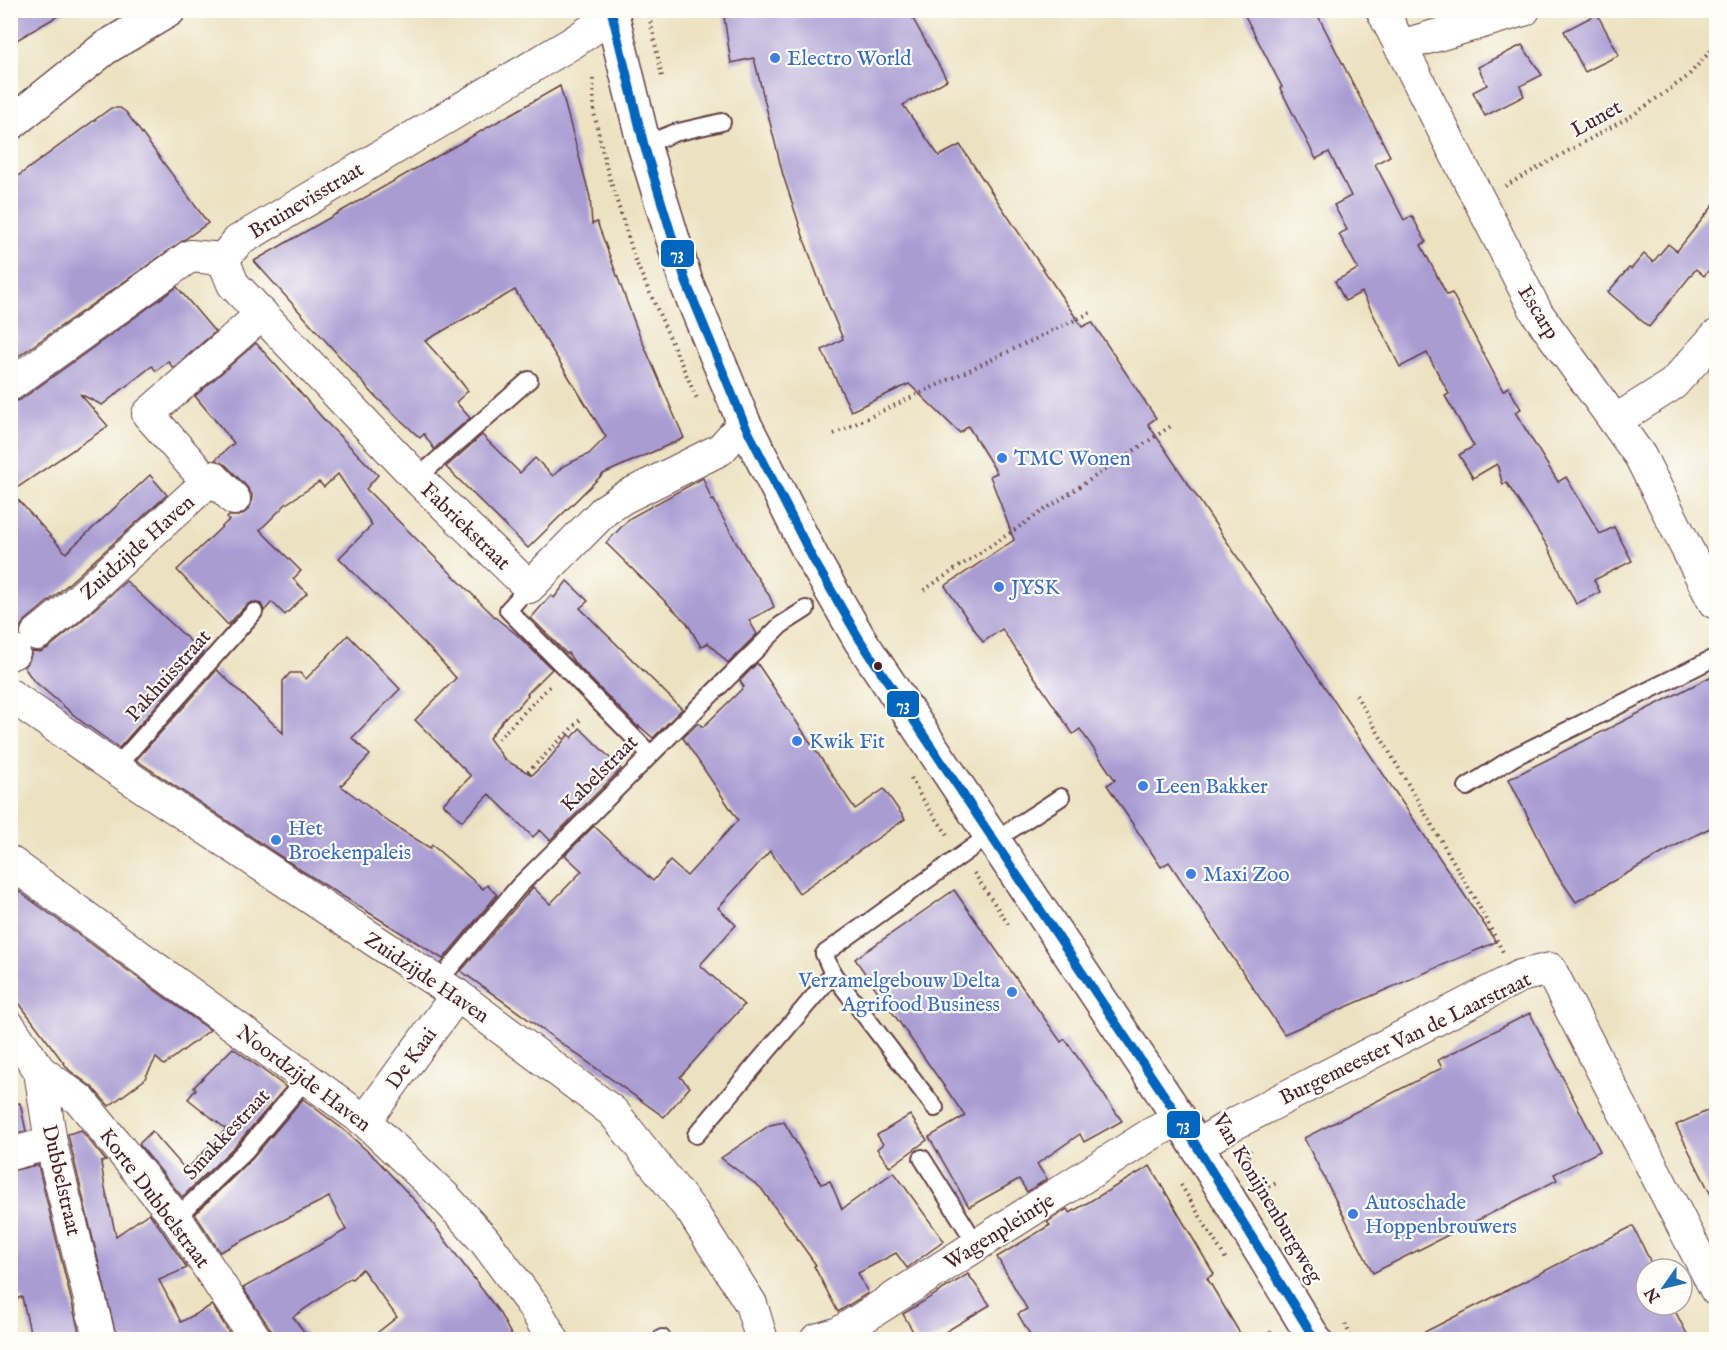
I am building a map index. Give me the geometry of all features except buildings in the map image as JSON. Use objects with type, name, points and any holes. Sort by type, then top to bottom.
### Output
[{"type":"main road","points":[[10,124],[105,48],[169,10]]},
{"type":"main road","name":"Van Konijnenburgweg","points":[[616,12],[644,146],[686,282],[744,423],[812,557],[861,640],[1189,1132],[1315,1340]]},
{"type":"street","name":"Escarp","points":[[1382,10],[1537,313],[1640,456],[1714,602]]},
{"type":"street","points":[[1400,46],[1524,10]]},
{"type":"street","name":"Bruinevisstraat","points":[[223,259],[238,241],[572,43],[616,12]]},
{"type":"street","points":[[10,385],[190,256],[223,259]]},
{"type":"street","name":"Fabriekstraat","points":[[223,259],[233,284],[417,478],[529,587],[605,510],[623,498],[721,449],[744,423]]},
{"type":"street","points":[[195,469],[148,414],[262,314]]},
{"type":"street","points":[[1615,421],[1673,384],[1716,336]]},
{"type":"street","name":"Zuidzijde Haven","points":[[20,647],[68,609],[213,477],[234,500]]},
{"type":"street","name":"Zuidzijde Haven","points":[[10,695],[115,768],[447,989],[613,1112],[693,1213],[751,1304],[762,1340]]},
{"type":"street","name":"Noordzijde Haven","points":[[10,862],[365,1121],[444,1196],[484,1240],[534,1307],[553,1340]]},
{"type":"street","name":"Burgemeester Van de Laarstraat","points":[[1189,1132],[1226,1128],[1520,976],[1550,969],[1716,1290]]},
{"type":"street","name":"De Kaai","points":[[365,1121],[447,989]]},
{"type":"street","name":"Dubbelstraat","points":[[10,1027],[40,1071],[51,1143],[100,1340]]},
{"type":"street","name":"Korte Dubbelstraat","points":[[40,1071],[81,1101],[176,1218],[256,1340]]},
{"type":"street","name":"Wagenpleintje","points":[[816,1340],[839,1333],[1151,1134],[1189,1132]]},
{"type":"street","points":[[10,1154],[51,1143]]},
{"type":"lane","points":[[644,146],[674,134],[722,122]]},
{"type":"lane","points":[[417,478],[529,380]]},
{"type":"lane","points":[[529,587],[508,610],[650,754]]},
{"type":"lane","name":"Kabelstraat","points":[[447,989],[519,886],[781,625],[806,609]]},
{"type":"lane","name":"Pakhuisstraat","points":[[115,768],[254,612]]},
{"type":"lane","points":[[1467,787],[1514,757],[1716,657]]},
{"type":"lane","points":[[935,1108],[833,974],[824,954],[993,837],[1061,797]]},
{"type":"lane","points":[[696,1135],[833,974]]},
{"type":"lane","name":"Smakkestraat","points":[[176,1218],[245,1151],[307,1078]]},
{"type":"lane","points":[[922,1158],[977,1245]]},
{"type":"path","points":[[648,10],[663,78]]},
{"type":"path","name":"Lunet","points":[[1478,201],[1633,115],[1687,77],[1716,45]]},
{"type":"path","points":[[834,434],[1092,312]]},
{"type":"path","points":[[924,590],[1171,426]]},
{"type":"path","points":[[498,739],[566,670]]},
{"type":"path","points":[[1356,695],[1474,897],[1500,948],[1520,976]]},
{"type":"path","points":[[528,772],[598,702]]},
{"type":"path","name":"Van Konijnenburgweg","points":[[1226,1128],[1287,1228]]},
{"type":"path","points":[[1340,1317],[1353,1340]]},
{"type":"transit line","name":"73","points":[[611,10],[644,145],[686,282],[744,423],[812,557],[860,640],[1180,1119],[1315,1340]]},
{"type":"place","name":"Electro World","points":[[775,58]]},
{"type":"place","name":"TMC Wonen","points":[[1002,458]]},
{"type":"place","name":"JYSK","points":[[999,587]]},
{"type":"place","name":"Kwik Fit","points":[[797,741]]},
{"type":"place","name":"Leen Bakker","points":[[1143,786]]},
{"type":"place","name":"Het Broekenpaleis","points":[[276,840]]},
{"type":"place","name":"Maxi Zoo","points":[[1191,874]]},
{"type":"place","name":"Verzamelgebouw Delta Agrifood Business","points":[[1012,992]]},
{"type":"place","name":"Autoschade Hoppenbrouwers","points":[[1353,1214]]}]
